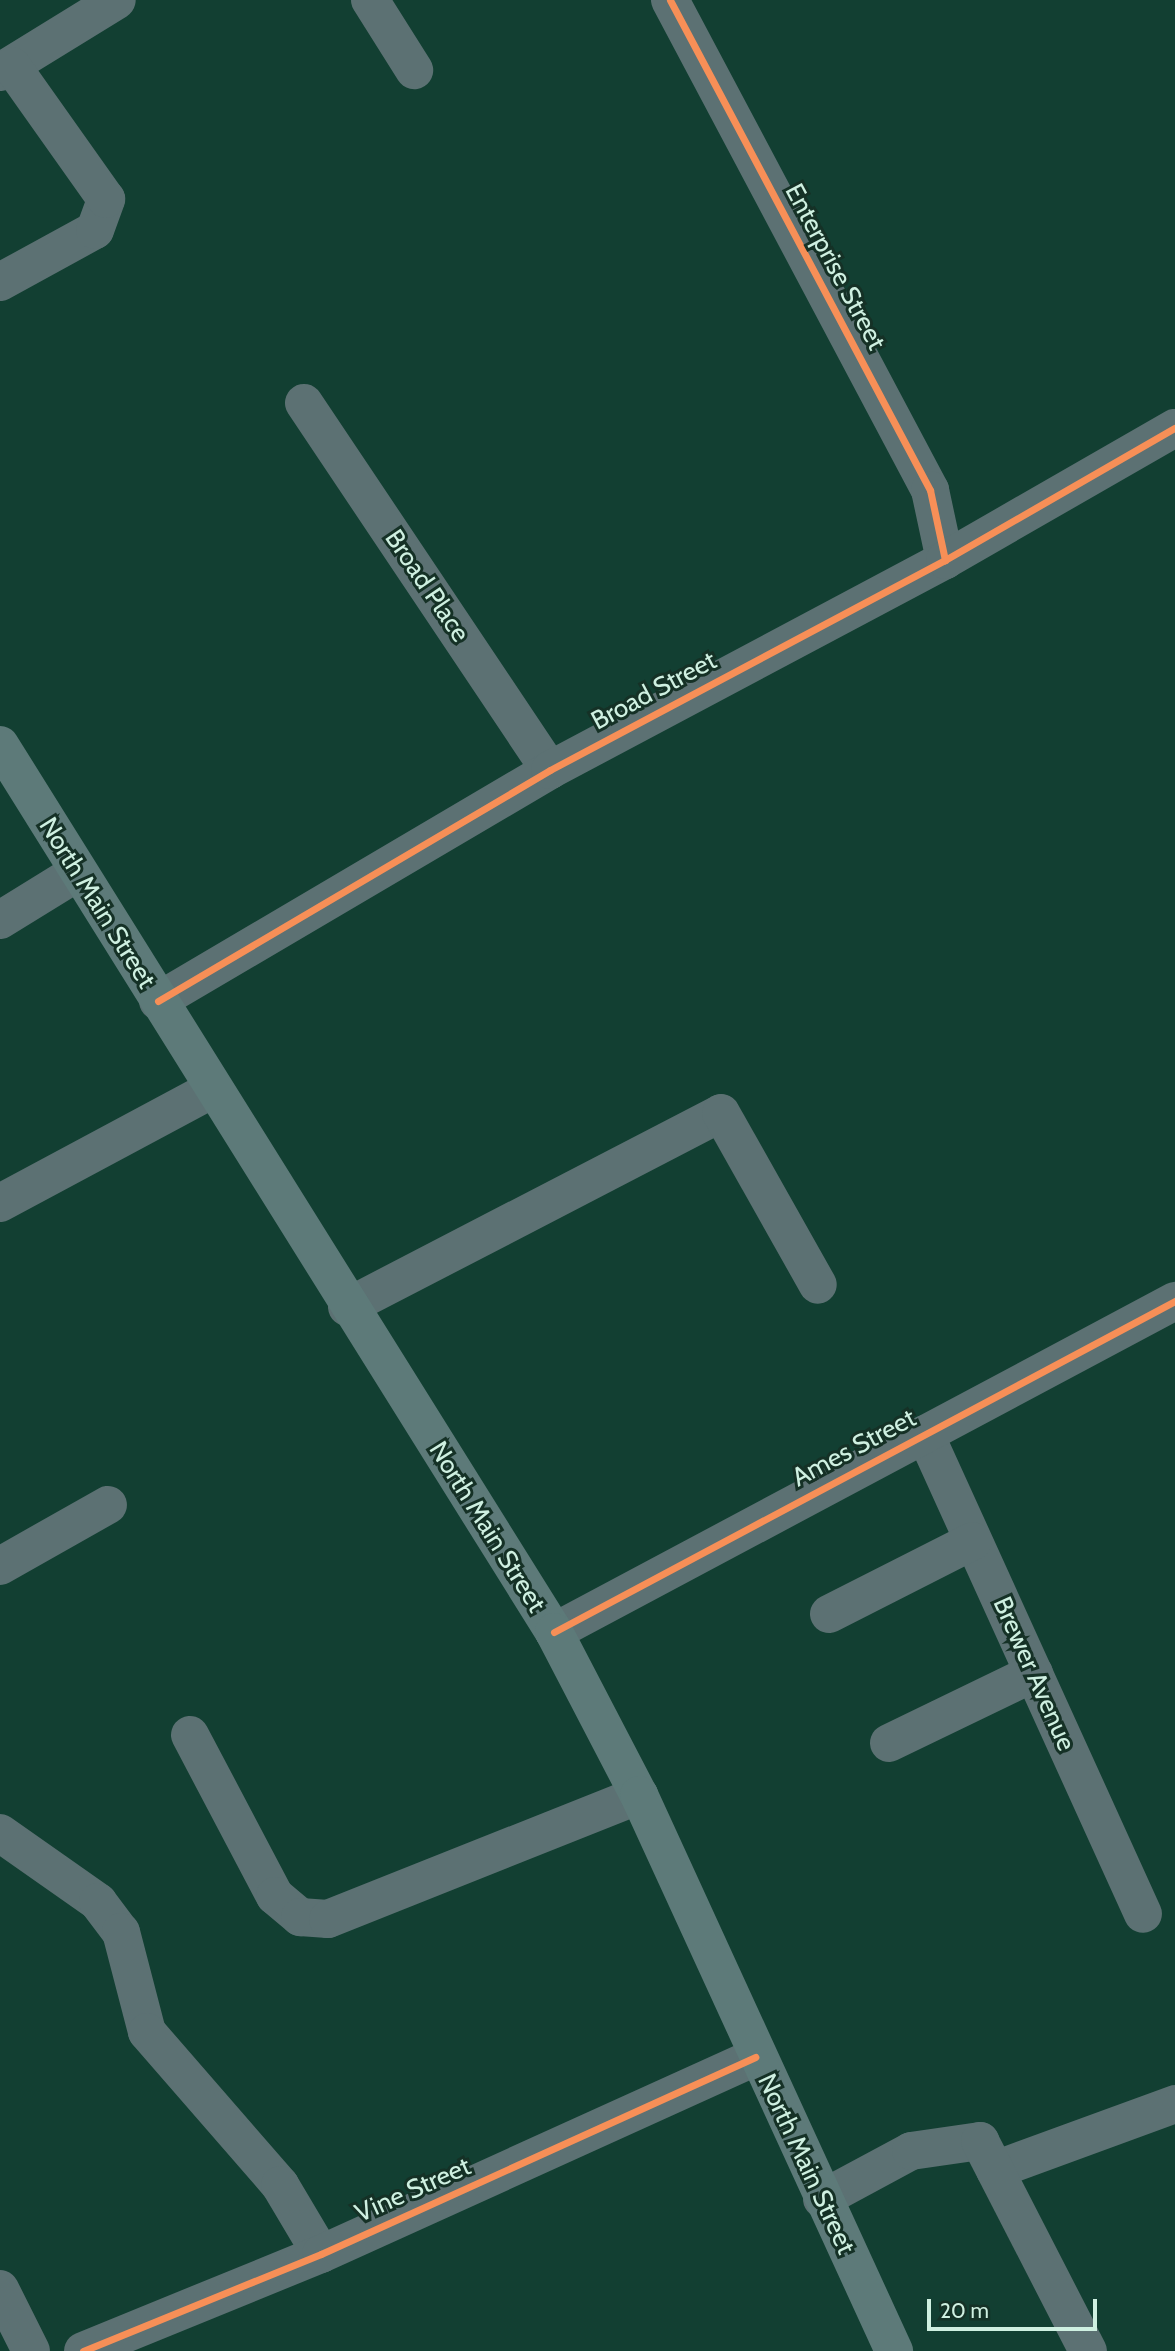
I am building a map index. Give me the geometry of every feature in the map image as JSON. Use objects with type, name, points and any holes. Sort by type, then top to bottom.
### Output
[{"type":"main road","name":"North Main Street","points":[[0,746],[348,1307],[554,1632],[639,1795],[755,2057],[894,2351]]},
{"type":"street","points":[[0,282],[94,230],[106,199],[6,69],[117,0]]},
{"type":"street","points":[[370,0],[414,70]]},
{"type":"street","name":"Enterprise Street","points":[[670,0],[930,490],[945,560]]},
{"type":"street","name":"Broad Place","points":[[304,403],[550,769]]},
{"type":"street","name":"Broad Street","points":[[158,1001],[550,769],[945,560],[1175,428]]},
{"type":"street","points":[[0,920],[78,872]]},
{"type":"street","points":[[0,1203],[213,1089]]},
{"type":"street","points":[[348,1307],[721,1113],[818,1285]]},
{"type":"street","name":"Ames Street","points":[[554,1632],[1175,1301]]},
{"type":"street","name":"Brewer Avenue","points":[[925,1434],[1143,1914]]},
{"type":"street","points":[[0,1566],[108,1505]]},
{"type":"street","points":[[829,1614],[973,1541]]},
{"type":"street","points":[[889,1743],[1034,1673]]},
{"type":"street","points":[[190,1735],[275,1895],[300,1917],[328,1919],[639,1795]]},
{"type":"street","points":[[0,1833],[98,1902],[121,1932],[147,2032],[280,2185],[321,2254]]},
{"type":"street","name":"Vine Street","points":[[83,2351],[321,2254],[755,2057]]},
{"type":"street","points":[[822,2199],[911,2151],[988,2155],[1175,2104]]},
{"type":"street","points":[[988,2155],[1088,2351]]},
{"type":"street","points":[[0,2289],[31,2351]]},
{"type":"cycle path","points":[[670,0],[930,490],[945,560]]},
{"type":"cycle path","points":[[158,1001],[550,770],[945,560],[1175,428]]},
{"type":"cycle path","points":[[554,1632],[1175,1301]]},
{"type":"cycle path","points":[[83,2351],[321,2254],[755,2057]]}]
